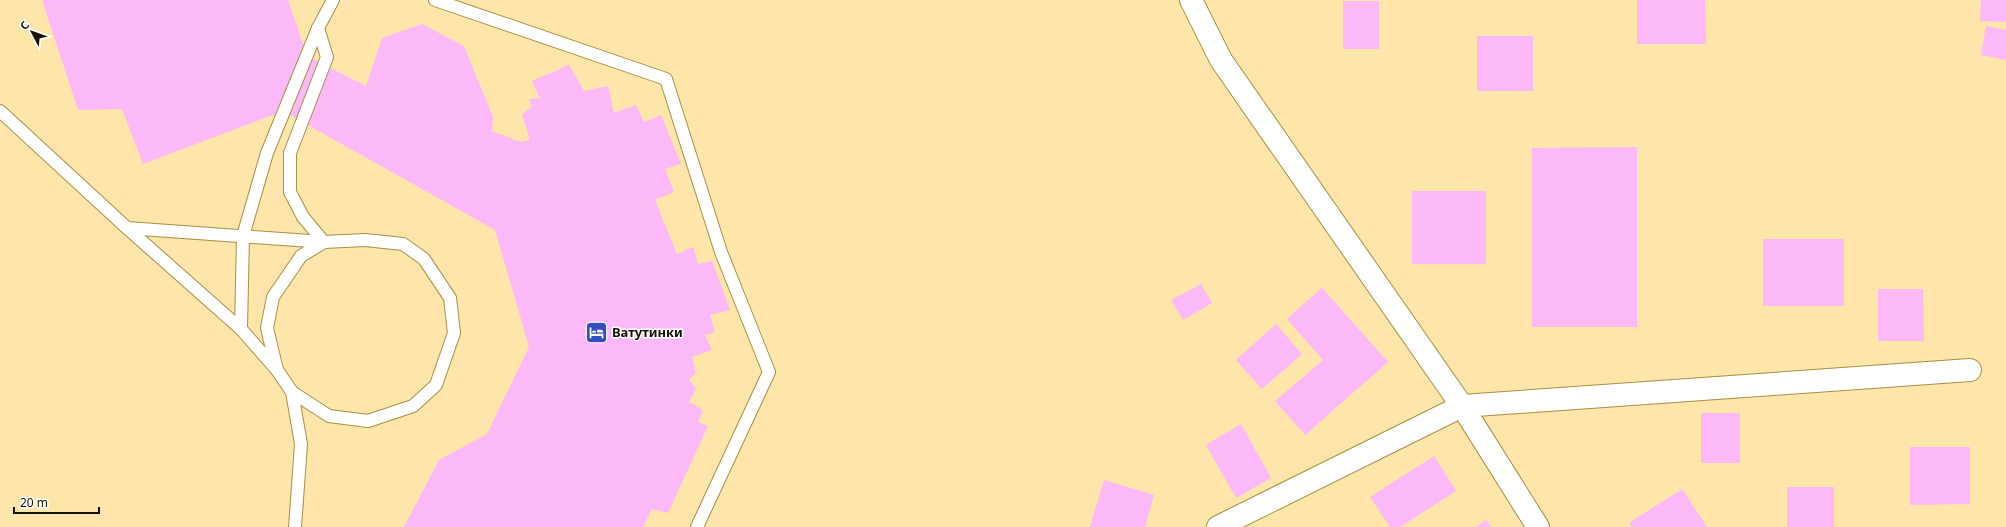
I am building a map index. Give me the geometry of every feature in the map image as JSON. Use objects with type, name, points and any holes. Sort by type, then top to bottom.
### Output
[{"type":"street","points":[[1192,0],[1221,60],[1462,406],[1538,527]]},
{"type":"street","points":[[1218,527],[1462,406],[1970,370]]},
{"type":"lane","points":[[240,329],[244,236],[267,153],[318,28],[333,0]]},
{"type":"lane","points":[[436,0],[666,79],[721,252],[768,372],[697,527]]},
{"type":"lane","points":[[318,28],[327,57],[290,153],[290,192],[303,217],[324,242]]},
{"type":"lane","points":[[0,111],[126,228],[240,329],[277,370],[292,392],[329,416],[368,421],[413,406],[436,385],[454,333],[450,298],[424,259],[403,244],[366,240],[324,242],[126,228]]},
{"type":"lane","points":[[277,370],[267,328],[273,297],[301,256],[324,242]]},
{"type":"lane","points":[[292,392],[300,444],[296,527]]},
{"type":"building","points":[[42,0],[288,0],[307,56],[366,86],[382,38],[422,24],[464,46],[493,117],[492,131],[520,142],[530,140],[522,114],[532,107],[529,99],[540,98],[532,81],[569,65],[584,91],[608,86],[614,113],[636,105],[644,122],[661,115],[681,164],[665,169],[674,192],[655,200],[677,254],[693,247],[698,264],[712,261],[730,310],[710,315],[715,332],[705,335],[712,350],[692,357],[696,373],[689,380],[696,389],[689,402],[703,410],[698,422],[708,426],[668,513],[652,509],[643,527],[404,527],[439,460],[487,434],[529,347],[495,230],[283,111],[143,164],[122,109],[78,110]]},
{"type":"building","points":[[1637,0],[1705,0],[1706,44],[1637,44]]},
{"type":"building","points":[[1981,0],[2006,0],[2006,22],[1980,21]]},
{"type":"building","points":[[1343,1],[1379,1],[1379,49],[1343,49]]},
{"type":"building","points":[[1986,26],[2006,30],[2006,60],[1981,55]]},
{"type":"building","points":[[1477,36],[1533,36],[1533,91],[1477,91]]},
{"type":"building","points":[[1637,147],[1637,327],[1532,327],[1532,148]]},
{"type":"building","points":[[1412,191],[1486,191],[1486,264],[1412,264]]},
{"type":"building","points":[[1763,239],[1844,239],[1844,306],[1763,306]]},
{"type":"building","points":[[1201,284],[1212,303],[1183,320],[1171,300]]},
{"type":"building","points":[[1322,288],[1388,362],[1305,435],[1275,401],[1323,360],[1287,319]]},
{"type":"building","points":[[1878,289],[1923,289],[1924,341],[1878,341]]},
{"type":"building","points":[[1276,324],[1302,354],[1262,389],[1236,360]]},
{"type":"building","points":[[1701,413],[1740,413],[1740,463],[1701,463]]},
{"type":"building","points":[[1241,424],[1271,478],[1236,498],[1206,445]]},
{"type":"building","points":[[1910,447],[1970,447],[1970,504],[1910,505]]},
{"type":"building","points":[[1434,456],[1456,491],[1400,527],[1390,527],[1370,497]]},
{"type":"building","points":[[1104,480],[1154,495],[1145,527],[1090,527]]},
{"type":"building","points":[[1787,487],[1834,487],[1834,527],[1787,527]]},
{"type":"building","points":[[1682,489],[1707,527],[1632,527],[1629,523]]},
{"type":"building","points":[[1486,520],[1491,527],[1476,527]]},
{"type":"place","name":"Ватутинки","points":[[596,332]]}]
